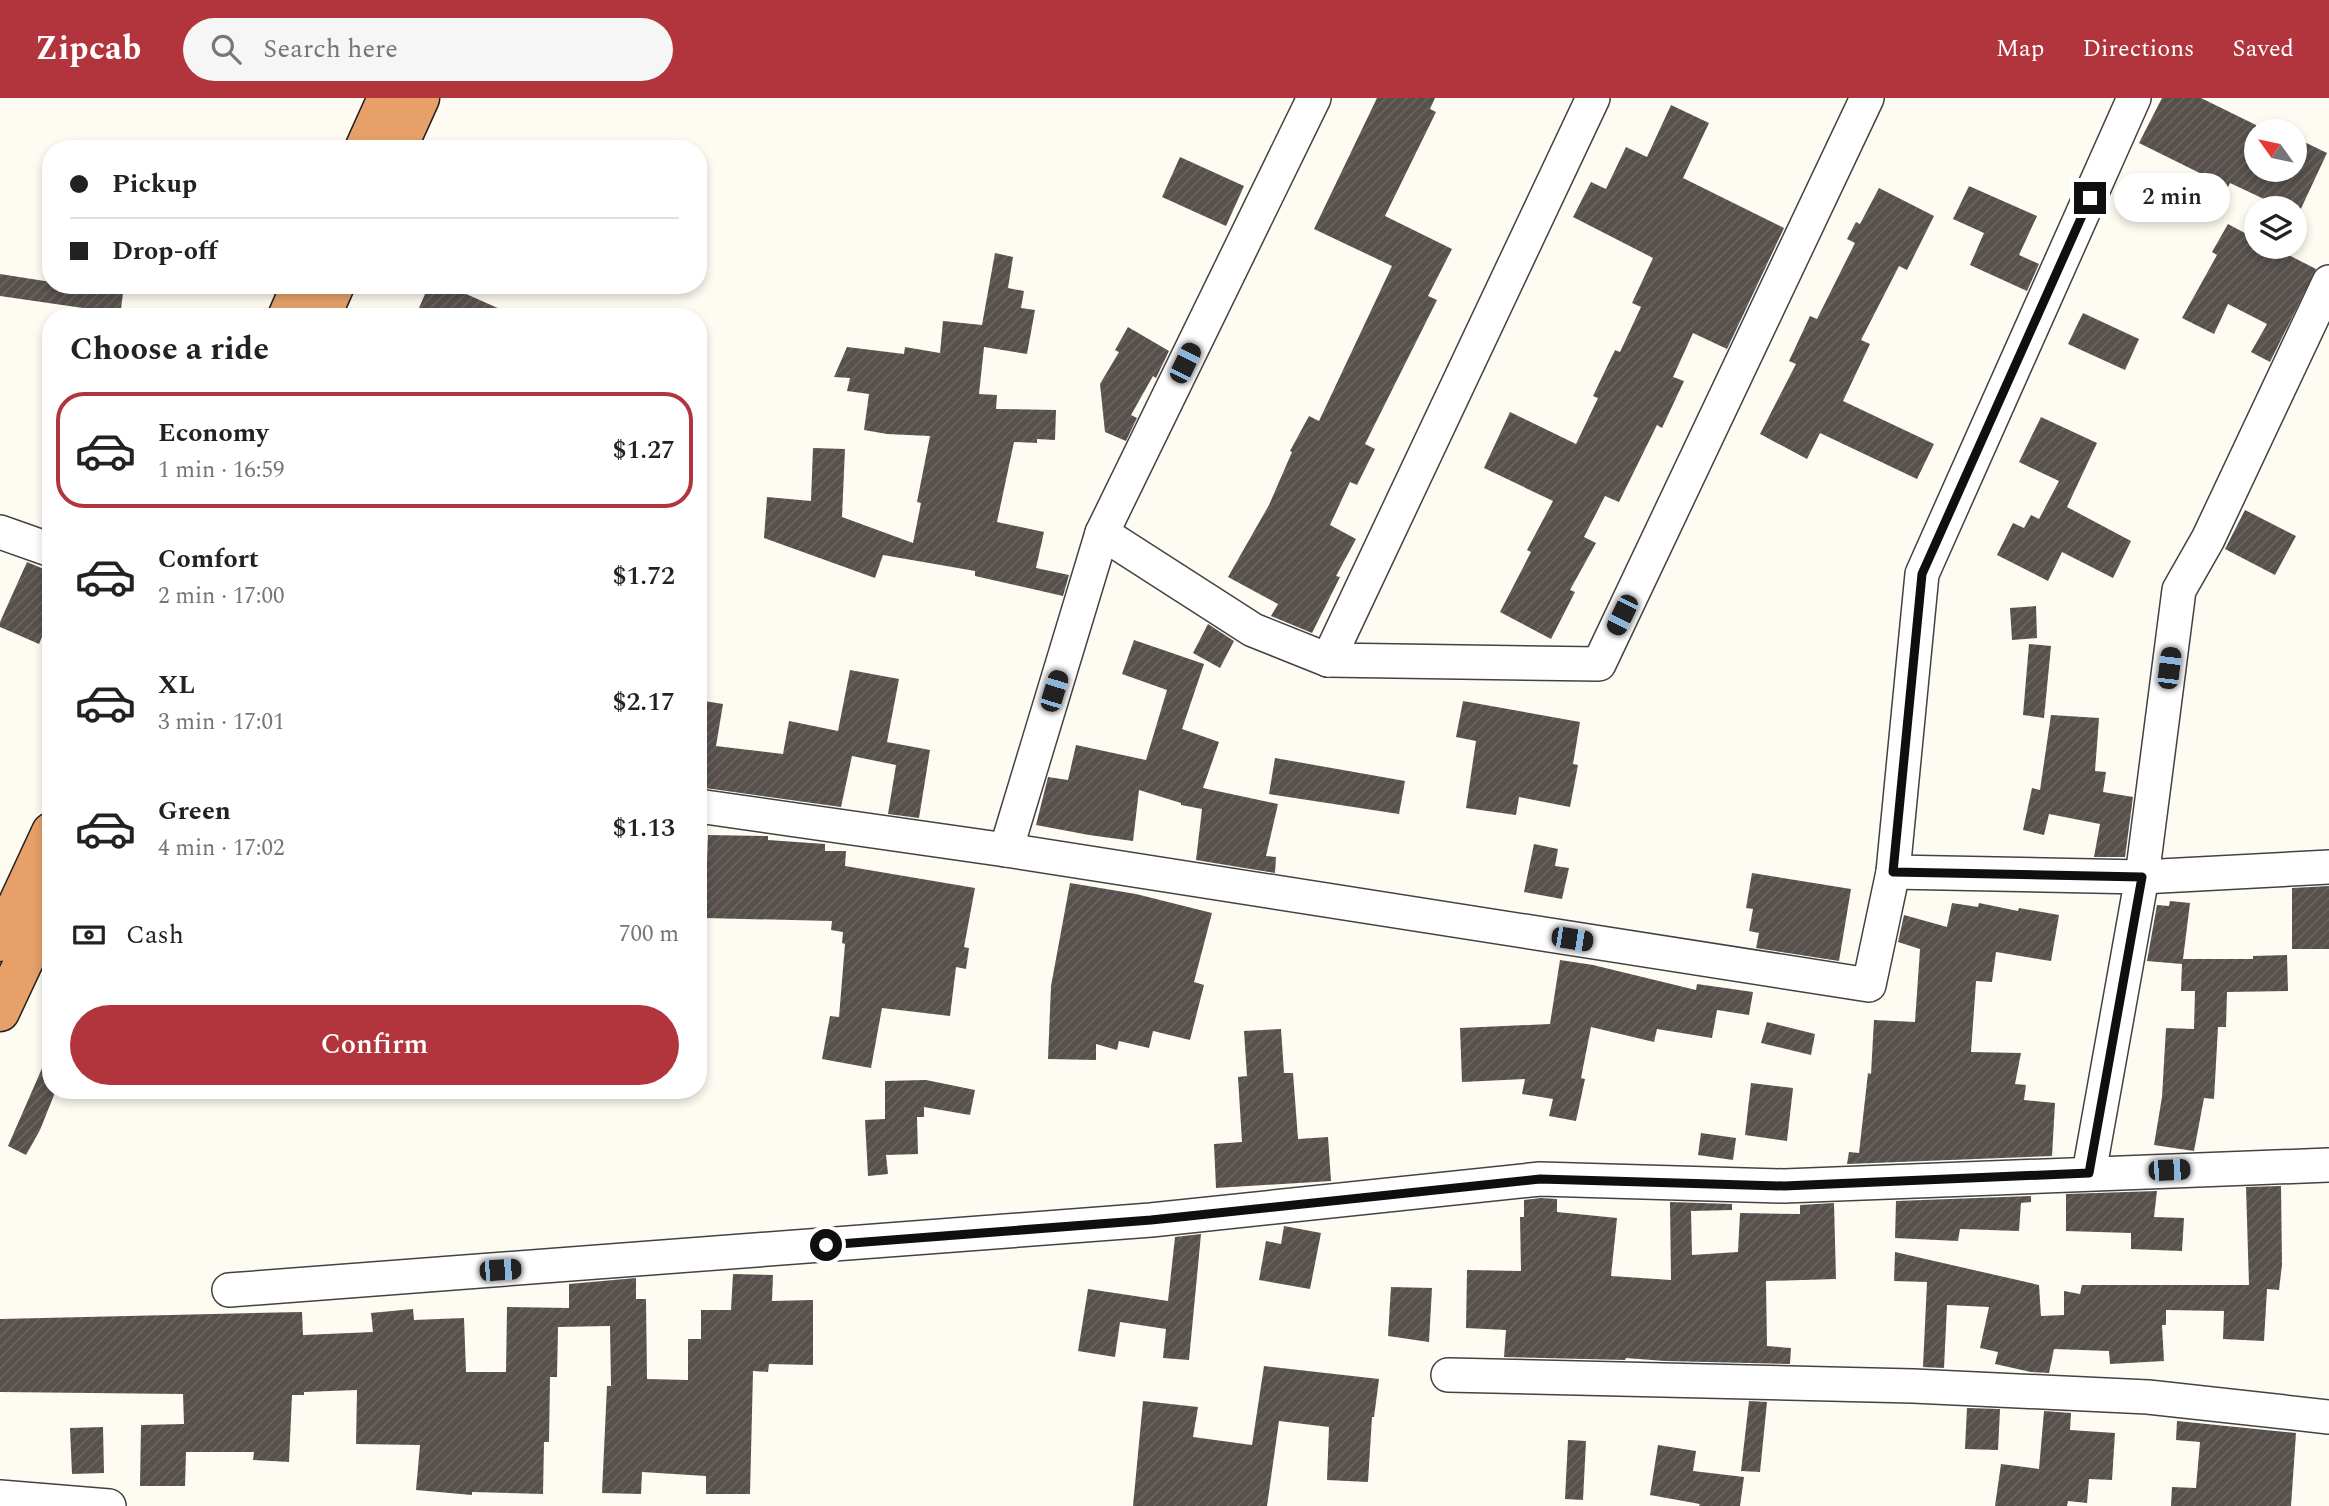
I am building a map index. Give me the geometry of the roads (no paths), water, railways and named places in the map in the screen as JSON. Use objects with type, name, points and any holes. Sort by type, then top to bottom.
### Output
[{"type":"highway","points":[[367,140],[387,98]]},
{"type":"highway","points":[[401,140],[420,98]]},
{"type":"highway","points":[[5,921],[42,849]]},
{"type":"highway","points":[[0,1012],[42,922]]},
{"type":"street","points":[[1006,850],[1102,533],[1314,98]]},
{"type":"street","points":[[1328,660],[1593,98]]},
{"type":"street","points":[[1102,533],[1253,630],[1328,660],[1599,664],[1867,98]]},
{"type":"street","points":[[707,807],[1006,850],[1869,985],[1893,872],[1922,574],[2134,98]]},
{"type":"street","points":[[2089,1173],[2142,877],[2179,590],[2208,539],[2329,282]]},
{"type":"street","points":[[0,533],[42,547]]},
{"type":"street","points":[[1893,872],[2142,877],[2329,867]]},
{"type":"street","points":[[229,1290],[1151,1220],[1540,1179],[1784,1186],[2329,1164]]},
{"type":"street","points":[[1448,1376],[1913,1386],[2134,1396],[2329,1417]]},
{"type":"street","points":[[0,1497],[109,1506]]}]
